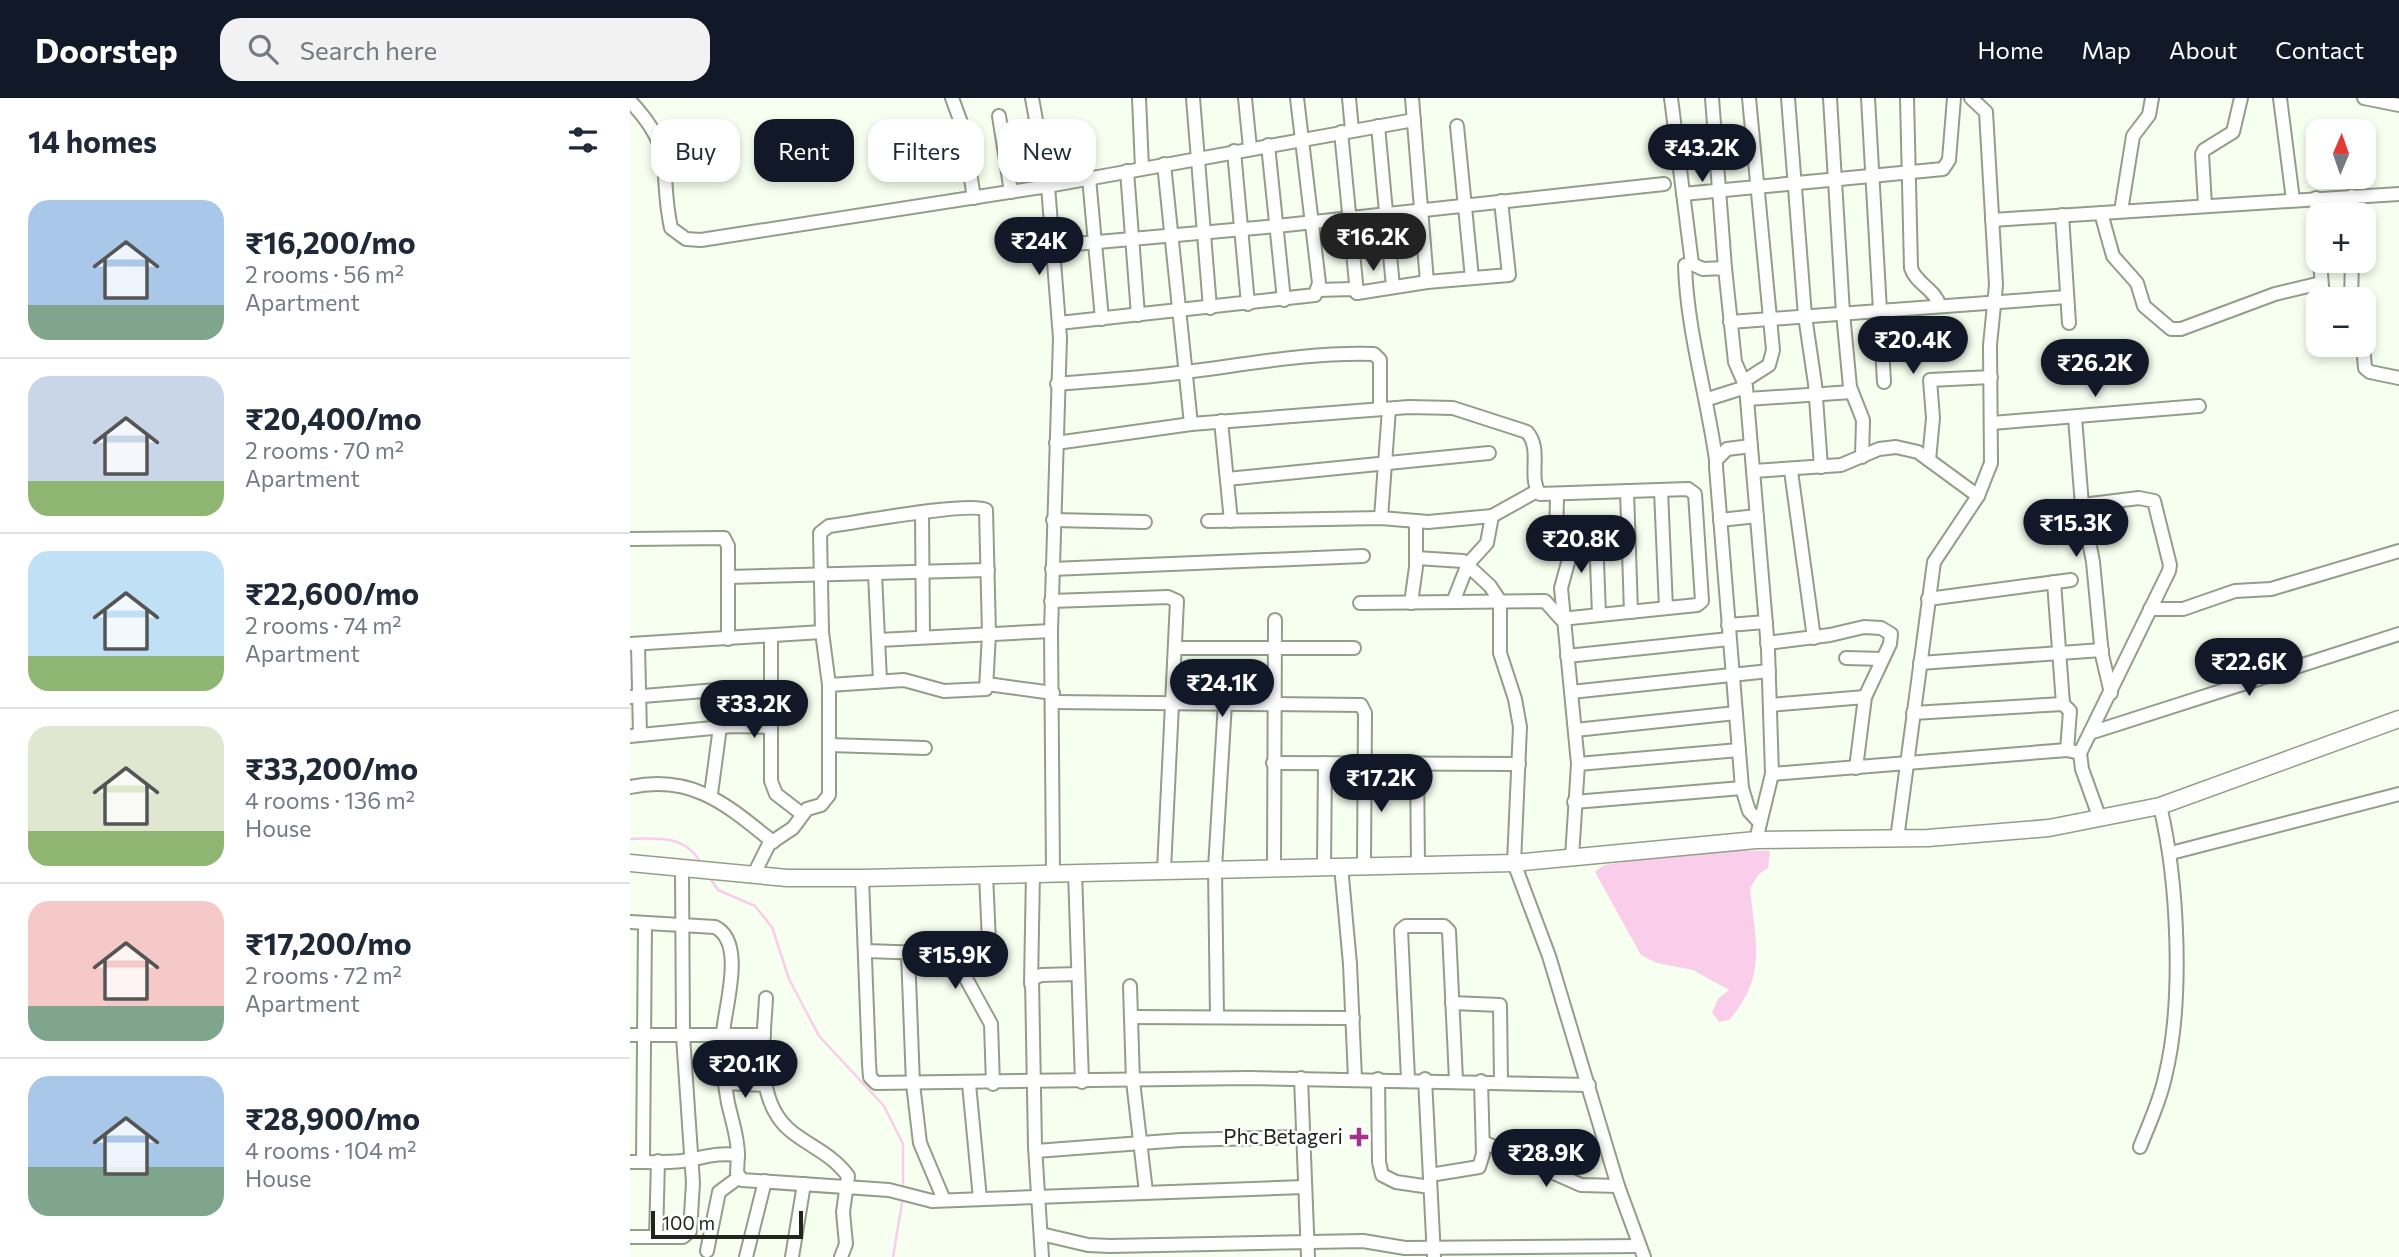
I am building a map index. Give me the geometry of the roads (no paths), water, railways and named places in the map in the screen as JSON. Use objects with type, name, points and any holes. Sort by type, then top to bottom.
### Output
[{"type":"street","points":[[952,98],[963,128],[974,198]]},
{"type":"street","points":[[1032,98],[1048,186],[1059,323],[1051,601],[1052,872]]},
{"type":"street","points":[[1139,98],[1142,168]]},
{"type":"street","points":[[1193,98],[1209,308]]},
{"type":"street","points":[[1245,98],[1250,148]]},
{"type":"street","points":[[1297,98],[1318,290]]},
{"type":"street","points":[[1349,98],[1346,131],[1357,293]]},
{"type":"street","points":[[1412,98],[1427,282]]},
{"type":"street","points":[[1671,98],[1692,264],[1703,269],[1725,268]]},
{"type":"street","points":[[1712,98],[1735,362],[1746,389],[1769,671],[1772,774],[1756,840]]},
{"type":"street","points":[[1746,389],[1769,365],[1772,358],[1749,98]]},
{"type":"street","points":[[1788,98],[1805,316],[1816,395],[1821,467]]},
{"type":"street","points":[[1830,98],[1843,313],[1852,392],[1861,411],[1862,457]]},
{"type":"street","points":[[1868,98],[1884,382]]},
{"type":"street","points":[[1907,98],[1911,268],[1917,279],[1933,290],[1940,306]]},
{"type":"street","points":[[1683,194],[1943,169],[1947,165],[1954,98]]},
{"type":"street","points":[[2121,211],[2133,136],[2149,115],[2152,98]]},
{"type":"street","points":[[2206,205],[2202,154],[2204,150],[2233,132],[2241,98]]},
{"type":"street","points":[[2280,98],[2293,200]]},
{"type":"street","points":[[2364,98],[2399,105]]},
{"type":"street","points":[[1897,839],[1934,562],[1978,496],[1991,463],[1991,321],[1994,302],[1992,220],[1986,112],[1976,99]]},
{"type":"street","points":[[630,101],[654,129],[661,144],[671,228],[686,239],[762,232],[1068,182]]},
{"type":"street","points":[[999,116],[1011,192]]},
{"type":"street","points":[[1096,177],[1414,120]]},
{"type":"street","points":[[1457,125],[1472,278]]},
{"type":"street","points":[[1378,126],[1393,287]]},
{"type":"street","points":[[1268,145],[1284,300]]},
{"type":"street","points":[[1234,151],[1248,304]]},
{"type":"street","points":[[1164,164],[1169,237],[1191,424]]},
{"type":"street","points":[[1127,171],[1138,315]]},
{"type":"street","points":[[1089,182],[1102,319]]},
{"type":"street","points":[[1053,246],[1133,241],[1664,184]]},
{"type":"street","points":[[1992,220],[2399,194]]},
{"type":"street","points":[[2353,196],[2353,203]]},
{"type":"street","points":[[2316,198],[2316,203]]},
{"type":"street","points":[[1357,293],[1427,282],[1509,275],[1501,201]]},
{"type":"street","points":[[2101,213],[2113,256],[2137,283],[2144,306],[2171,329],[2181,329],[2294,287],[2321,283]]},
{"type":"street","points":[[2062,215],[2068,324]]},
{"type":"street","points":[[1685,265],[1696,356],[1708,400],[1716,460],[1742,788],[1749,811],[1760,823]]},
{"type":"street","points":[[2321,273],[2322,287]]},
{"type":"street","points":[[1059,323],[1310,298],[1318,290],[1353,289],[1357,293]]},
{"type":"street","points":[[1731,322],[2067,297]]},
{"type":"street","points":[[1058,384],[1185,373],[1290,357],[1374,354],[1380,360],[1384,409],[1385,464],[1381,518]]},
{"type":"street","points":[[2362,357],[2362,362],[2370,372],[2399,378]]},
{"type":"street","points":[[1929,460],[1933,418],[1930,380],[1991,377]]},
{"type":"street","points":[[1708,400],[1746,389],[1816,395],[1852,392]]},
{"type":"street","points":[[1992,423],[2199,406]]},
{"type":"street","points":[[1056,443],[1221,421],[1384,409],[1453,408],[1527,432],[1534,443],[1537,491]]},
{"type":"street","points":[[2074,418],[2082,505],[2093,562],[2102,650],[2111,693]]},
{"type":"street","points":[[1221,421],[1231,522]]},
{"type":"street","points":[[1716,460],[1727,449],[1751,446]]},
{"type":"street","points":[[1754,471],[1791,471],[1841,465],[1879,449],[1896,447],[1918,452],[1978,496]]},
{"type":"street","points":[[1227,480],[1489,453]]},
{"type":"street","points":[[1791,471],[1814,638]]},
{"type":"street","points":[[1360,603],[1500,601],[1556,612],[1599,615],[1697,605],[1702,601],[1694,491],[1661,490],[1546,496],[1537,491]]},
{"type":"street","points":[[1661,490],[1666,608]]},
{"type":"street","points":[[1208,521],[1381,518],[1416,521],[1492,516],[1537,491]]},
{"type":"street","points":[[1623,492],[1631,612]]},
{"type":"street","points":[[1556,546],[1557,495]]},
{"type":"street","points":[[2082,505],[2139,498],[2154,501],[2170,565],[2080,753],[2082,768],[2100,819]]},
{"type":"street","points":[[753,876],[773,842],[793,828],[802,814],[821,805],[829,795],[829,685],[822,632],[819,540],[823,528],[976,507],[986,510],[989,634],[987,684],[982,691],[944,691],[913,681],[829,685]]},
{"type":"street","points":[[922,513],[923,637]]},
{"type":"street","points":[[1453,602],[1468,564],[1487,543],[1492,516]]},
{"type":"street","points":[[1720,520],[1757,516]]},
{"type":"street","points":[[1053,520],[1145,522]]},
{"type":"street","points":[[1411,603],[1416,558],[1416,521]]},
{"type":"street","points":[[1596,535],[1599,615]]},
{"type":"street","points":[[630,539],[724,538],[728,546],[728,639]]},
{"type":"street","points":[[2150,609],[2183,609],[2235,591],[2271,589],[2399,551]]},
{"type":"street","points":[[1052,569],[1363,556]]},
{"type":"street","points":[[1041,1234],[1088,1245],[1190,1251],[1255,1250],[1307,1242],[1363,1241],[1434,1252],[1642,1252],[1618,1186],[1549,956],[1514,863],[1519,764],[1518,711],[1500,653],[1500,601],[1468,564],[1455,560],[1416,558]]},
{"type":"street","points":[[1569,559],[1562,577],[1556,612],[1567,656],[1578,764],[1572,857]]},
{"type":"street","points":[[728,577],[988,570]]},
{"type":"street","points":[[875,573],[880,681]]},
{"type":"street","points":[[1927,599],[2071,580]]},
{"type":"street","points":[[2054,582],[2063,704],[2070,711],[2067,750]]},
{"type":"street","points":[[1051,601],[1173,598],[1178,606],[1164,870]]},
{"type":"street","points":[[1274,867],[1275,620]]},
{"type":"street","points":[[1728,625],[1766,622]]},
{"type":"street","points":[[1767,643],[1814,638],[1864,627],[1888,631],[1891,639],[1864,697],[1856,768]]},
{"type":"street","points":[[879,640],[1051,631]]},
{"type":"street","points":[[770,727],[720,727],[635,735],[634,644],[822,632]]},
{"type":"street","points":[[2090,733],[2399,634]]},
{"type":"street","points":[[771,636],[773,698],[770,727],[773,788],[781,799],[802,814]]},
{"type":"street","points":[[1567,656],[1729,639]]},
{"type":"street","points":[[1176,648],[1354,648]]},
{"type":"street","points":[[1920,663],[2102,650]]},
{"type":"street","points":[[1846,658],[1882,659]]},
{"type":"street","points":[[1571,692],[1769,671]]},
{"type":"street","points":[[987,684],[1053,698],[1361,705],[1365,713],[1364,865]]},
{"type":"street","points":[[634,696],[717,691]]},
{"type":"street","points":[[1770,705],[1864,697]]},
{"type":"street","points":[[1217,1017],[1215,869],[1224,703]]},
{"type":"street","points":[[1913,713],[2063,704]]},
{"type":"street","points":[[1575,730],[1735,713]]},
{"type":"street","points":[[630,863],[753,876],[862,878],[1514,863],[1756,840],[1897,839],[2049,828],[2160,806],[2399,719]]},
{"type":"street","points":[[711,794],[720,727]]},
{"type":"street","points":[[829,745],[925,748]]},
{"type":"street","points":[[1578,764],[1739,750]]},
{"type":"street","points":[[1772,774],[2067,750],[2080,753]]},
{"type":"street","points":[[1273,763],[1519,764]]},
{"type":"street","points":[[1325,763],[1332,866],[1353,1018],[1355,1079]]},
{"type":"street","points":[[1417,764],[1418,864]]},
{"type":"street","points":[[630,787],[691,787],[711,794],[773,842]]},
{"type":"street","points":[[1574,802],[1742,788]]},
{"type":"street","points":[[2171,853],[2399,794]]},
{"type":"street","points":[[2140,1147],[2158,1099],[2170,1054],[2176,968],[2171,853],[2160,806]]},
{"type":"street","points":[[630,1237],[683,1237],[690,1231],[693,1183],[683,1036],[682,924],[689,870]]},
{"type":"street","points":[[1075,872],[1082,1082]]},
{"type":"street","points":[[1033,873],[1031,985],[1042,1257]]},
{"type":"street","points":[[963,973],[989,942],[986,874]]},
{"type":"street","points":[[862,878],[870,1077],[876,1083],[993,1084],[1301,1078],[1589,1085]]},
{"type":"street","points":[[630,922],[720,929],[731,948],[732,963],[723,1035],[725,1083],[738,1156],[738,1178]]},
{"type":"street","points":[[645,923],[646,1035],[637,1162],[691,1158],[705,1154],[738,1156]]},
{"type":"street","points":[[1408,1079],[1401,934],[1403,927],[1447,927],[1456,1080]]},
{"type":"street","points":[[866,951],[930,954],[963,973],[991,1024],[993,1084]]},
{"type":"street","points":[[908,952],[913,1084],[919,1143],[944,1200]]},
{"type":"street","points":[[1031,985],[1035,976],[1078,974]]},
{"type":"street","points":[[1129,986],[1133,1081],[1146,1192]]},
{"type":"street","points":[[766,998],[763,1064],[766,1085],[782,1123],[837,1164],[848,1176],[844,1212],[846,1244],[841,1257]]},
{"type":"street","points":[[1452,1003],[1500,1005],[1501,1082]]},
{"type":"street","points":[[1131,1017],[1353,1018]]},
{"type":"street","points":[[630,1035],[764,1035]]},
{"type":"street","points":[[1301,1078],[1303,1186],[1308,1257]]},
{"type":"street","points":[[1378,1079],[1379,1162],[1382,1175],[1396,1182],[1430,1181],[1479,1167],[1483,1142],[1481,1081]]},
{"type":"street","points":[[1424,1079],[1434,1252]]},
{"type":"street","points":[[725,1083],[766,1085]]},
{"type":"street","points":[[969,1084],[980,1199]]},
{"type":"street","points":[[1036,1151],[1181,1140],[1302,1137]]},
{"type":"street","points":[[1483,1142],[1581,1185],[1618,1186]]},
{"type":"street","points":[[656,1237],[658,1161]]},
{"type":"street","points":[[707,1251],[719,1192],[738,1178],[847,1187],[944,1200],[1303,1186]]},
{"type":"street","points":[[746,1257],[765,1181]]},
{"type":"street","points":[[792,1257],[804,1184]]},
{"type":"waterway","points":[[630,839],[661,839],[679,843],[695,854],[701,863]]},
{"type":"waterway","points":[[710,878],[718,890],[755,906],[772,927],[789,979],[819,1036],[884,1106],[903,1144],[903,1186]]},
{"type":"waterway","points":[[893,1257],[902,1203]]},
{"type":"place","name":"Phc Betageri","points":[[1359,1137]]}]
